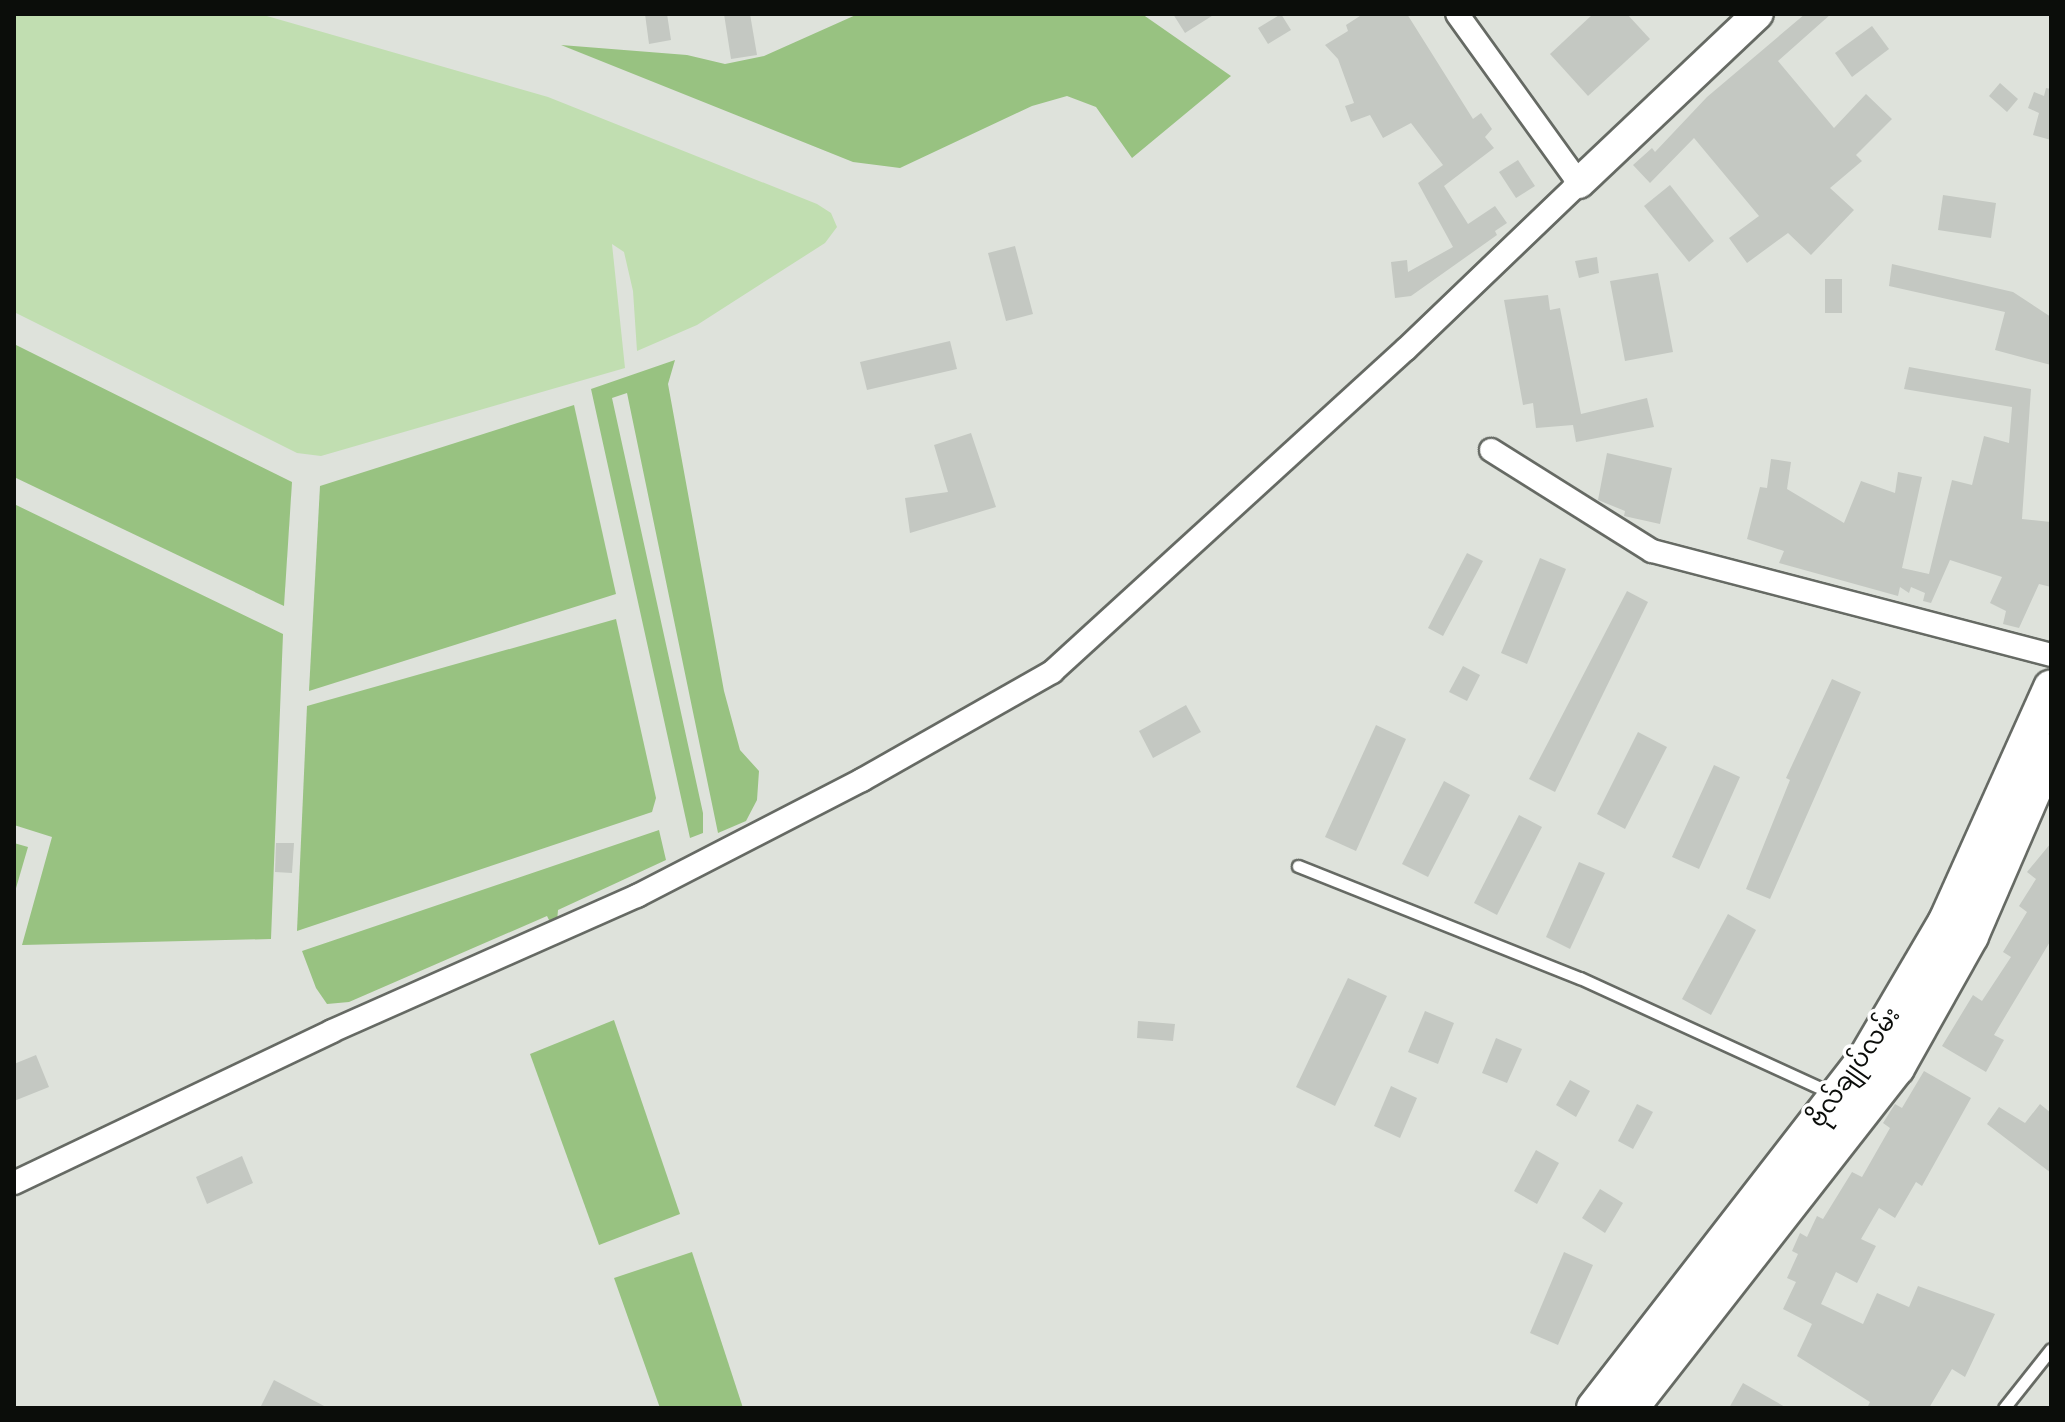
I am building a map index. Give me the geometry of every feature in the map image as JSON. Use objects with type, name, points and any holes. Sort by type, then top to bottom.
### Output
[{"type":"main road","name":"ဗိုလ်ချုပ်လမ်း","points":[[1594,1408],[1865,1059],[1946,921],[2051,687]]},
{"type":"main road","name":"ဗိုလ်ချုပ်လမ်း","points":[[1631,1408],[1897,1068],[1971,936],[2051,751]]},
{"type":"street","points":[[1457,14],[1579,183]]},
{"type":"street","points":[[14,1183],[332,1031],[637,896],[1019,695],[1052,672],[1405,350],[1758,14]]},
{"type":"street","points":[[1491,450],[1652,551],[2051,655]]},
{"type":"lane","points":[[1298,866],[1580,978],[1837,1096]]},
{"type":"lane","points":[[2004,1408],[2051,1349]]},
{"type":"shaded area","points":[[14,14],[260,14],[548,97],[817,204],[831,213],[837,227],[825,243],[697,325],[637,351],[633,291],[624,252],[612,244],[625,368],[321,456],[297,453],[14,312]]},
{"type":"shaded area","points":[[858,14],[1142,14],[1231,76],[1132,158],[1096,107],[1067,96],[1032,106],[900,168],[853,162],[561,45],[687,55],[725,64],[764,56]]},
{"type":"shaded area","points":[[14,344],[292,482],[284,606],[14,477]]},
{"type":"shaded area","points":[[675,360],[668,384],[724,691],[740,750],[759,771],[757,800],[746,821],[718,833],[627,393],[612,398],[703,813],[703,833],[690,838],[591,389]]},
{"type":"shaded area","points":[[574,405],[616,594],[309,691],[320,486]]},
{"type":"shaded area","points":[[14,504],[283,634],[271,939],[22,945],[52,837],[14,825]]},
{"type":"shaded area","points":[[616,619],[656,798],[652,812],[297,931],[307,706]]},
{"type":"shaded area","points":[[659,830],[666,860],[558,910],[557,922],[550,922],[547,916],[349,1002],[327,1004],[316,988],[302,951]]},
{"type":"shaded area","points":[[14,843],[28,847],[14,895]]},
{"type":"shaded area","points":[[614,1020],[680,1214],[599,1245],[530,1054]]},
{"type":"shaded area","points":[[692,1252],[743,1408],[660,1408],[614,1278]]},
{"type":"building","points":[[645,14],[667,14],[671,40],[649,44]]},
{"type":"building","points":[[724,14],[750,14],[757,55],[731,59]]},
{"type":"building","points":[[1173,14],[1215,14],[1185,33]]},
{"type":"building","points":[[1281,14],[1291,30],[1268,44],[1258,28]]},
{"type":"building","points":[[1363,14],[1407,14],[1473,119],[1481,113],[1492,129],[1485,137],[1494,148],[1444,186],[1468,224],[1495,206],[1507,223],[1495,231],[1497,235],[1411,296],[1395,298],[1391,262],[1407,260],[1408,272],[1453,247],[1418,183],[1443,165],[1411,123],[1383,138],[1370,115],[1351,122],[1345,106],[1354,103],[1338,59],[1325,45],[1348,31],[1346,25]]},
{"type":"building","points":[[1593,14],[1627,14],[1650,39],[1588,96],[1550,54]]},
{"type":"building","points":[[1805,14],[1831,14],[1778,61],[1834,128],[1866,94],[1892,119],[1856,155],[1862,161],[1830,188],[1854,210],[1811,255],[1788,233],[1747,263],[1729,238],[1759,216],[1694,138],[1650,183],[1633,165],[1652,148],[1655,152],[1707,97]]},
{"type":"building","points":[[1872,26],[1889,49],[1852,77],[1835,53]]},
{"type":"building","points":[[2000,83],[2018,99],[2007,112],[1989,96]]},
{"type":"building","points":[[2046,88],[2051,89],[2051,140],[2033,135],[2039,113],[2028,108],[2034,92],[2044,96]]},
{"type":"building","points":[[1518,160],[1535,186],[1516,198],[1499,172]]},
{"type":"building","points":[[1670,185],[1714,241],[1689,262],[1644,206]]},
{"type":"building","points":[[1943,195],[1996,203],[1991,238],[1938,230]]},
{"type":"building","points":[[1015,246],[1033,314],[1006,321],[988,253]]},
{"type":"building","points":[[1597,257],[1599,273],[1579,278],[1575,261]]},
{"type":"building","points":[[1892,264],[2013,292],[2051,317],[2051,365],[1995,350],[2005,312],[1889,286]]},
{"type":"building","points":[[1658,273],[1673,352],[1625,361],[1610,281]]},
{"type":"building","points":[[1825,279],[1842,279],[1842,313],[1825,313]]},
{"type":"building","points":[[1548,295],[1550,310],[1560,308],[1581,414],[1647,398],[1654,427],[1576,442],[1573,425],[1536,428],[1533,403],[1523,405],[1504,300]]},
{"type":"building","points":[[950,341],[957,369],[867,390],[860,362]]},
{"type":"building","points":[[1909,367],[2031,389],[2022,519],[2051,522],[2051,587],[2039,584],[2019,628],[2003,624],[2006,611],[1990,603],[2002,577],[1950,560],[1931,603],[1923,601],[1925,593],[1911,587],[1909,593],[1900,587],[1898,596],[1779,563],[1784,551],[1747,539],[1760,487],[1767,488],[1771,459],[1791,462],[1787,489],[1844,523],[1861,481],[1895,493],[1898,472],[1922,477],[1902,568],[1929,574],[1952,480],[1972,485],[1984,436],[2009,443],[2012,407],[1904,389]]},
{"type":"building","points":[[971,433],[996,507],[910,533],[905,498],[948,492],[934,445]]},
{"type":"building","points":[[1607,453],[1672,468],[1660,524],[1624,516],[1625,511],[1598,500]]},
{"type":"building","points":[[1467,553],[1483,561],[1443,636],[1428,628]]},
{"type":"building","points":[[1540,558],[1566,569],[1527,664],[1501,653]]},
{"type":"building","points":[[1627,591],[1648,602],[1555,792],[1529,779]]},
{"type":"building","points":[[1463,666],[1480,675],[1467,701],[1449,692]]},
{"type":"building","points":[[1832,679],[1861,692],[1770,899],[1746,889],[1790,780],[1786,778]]},
{"type":"building","points":[[1186,705],[1201,732],[1153,758],[1139,731]]},
{"type":"building","points":[[1376,725],[1406,739],[1356,851],[1325,837]]},
{"type":"building","points":[[1638,732],[1667,747],[1625,829],[1597,814]]},
{"type":"building","points":[[1714,765],[1740,777],[1699,869],[1672,857]]},
{"type":"building","points":[[1444,781],[1470,795],[1428,877],[1402,864]]},
{"type":"building","points":[[1519,815],[1542,827],[1497,915],[1474,903]]},
{"type":"building","points":[[276,843],[294,843],[292,873],[275,872]]},
{"type":"building","points":[[2051,843],[2051,940],[1994,1035],[2004,1040],[1986,1072],[1942,1046],[1973,995],[1982,1001],[2011,957],[2003,952],[2027,912],[2019,906],[2036,879],[2027,872]]},
{"type":"building","points":[[1579,862],[1605,873],[1570,949],[1546,937]]},
{"type":"building","points":[[1728,914],[1756,930],[1711,1015],[1682,999]]},
{"type":"building","points":[[1348,978],[1387,996],[1335,1106],[1296,1087]]},
{"type":"building","points":[[1425,1011],[1454,1023],[1438,1064],[1408,1052]]},
{"type":"building","points":[[1138,1021],[1175,1024],[1173,1041],[1137,1038]]},
{"type":"building","points":[[1496,1038],[1522,1049],[1507,1083],[1482,1073]]},
{"type":"building","points":[[36,1055],[49,1087],[14,1101],[14,1064]]},
{"type":"building","points":[[1924,1071],[1971,1098],[1922,1186],[1916,1182],[1895,1218],[1879,1208],[1861,1239],[1876,1246],[1857,1283],[1836,1272],[1821,1304],[1863,1324],[1877,1293],[1909,1307],[1918,1286],[1995,1314],[1965,1377],[1952,1369],[1929,1408],[1867,1408],[1870,1402],[1797,1356],[1812,1324],[1783,1309],[1796,1282],[1787,1278],[1798,1254],[1792,1251],[1800,1233],[1807,1237],[1817,1216],[1823,1219],[1852,1172],[1862,1177],[1890,1128],[1883,1123],[1895,1104],[1902,1108]]},
{"type":"building","points":[[1570,1080],[1590,1091],[1576,1117],[1556,1105]]},
{"type":"building","points":[[1391,1086],[1417,1098],[1400,1138],[1374,1126]]},
{"type":"building","points":[[1637,1104],[1653,1112],[1633,1149],[1618,1141]]},
{"type":"building","points":[[2040,1104],[2051,1113],[2051,1173],[1987,1124],[1999,1107],[2025,1123]]},
{"type":"building","points":[[1536,1150],[1559,1163],[1537,1204],[1514,1191]]},
{"type":"building","points":[[242,1156],[253,1183],[207,1204],[196,1177]]},
{"type":"building","points":[[1600,1189],[1623,1203],[1605,1233],[1582,1218]]},
{"type":"building","points":[[1564,1252],[1593,1265],[1558,1345],[1530,1333]]},
{"type":"building","points":[[274,1380],[328,1408],[260,1408]]},
{"type":"building","points":[[1743,1383],[1787,1408],[1729,1408]]}]
